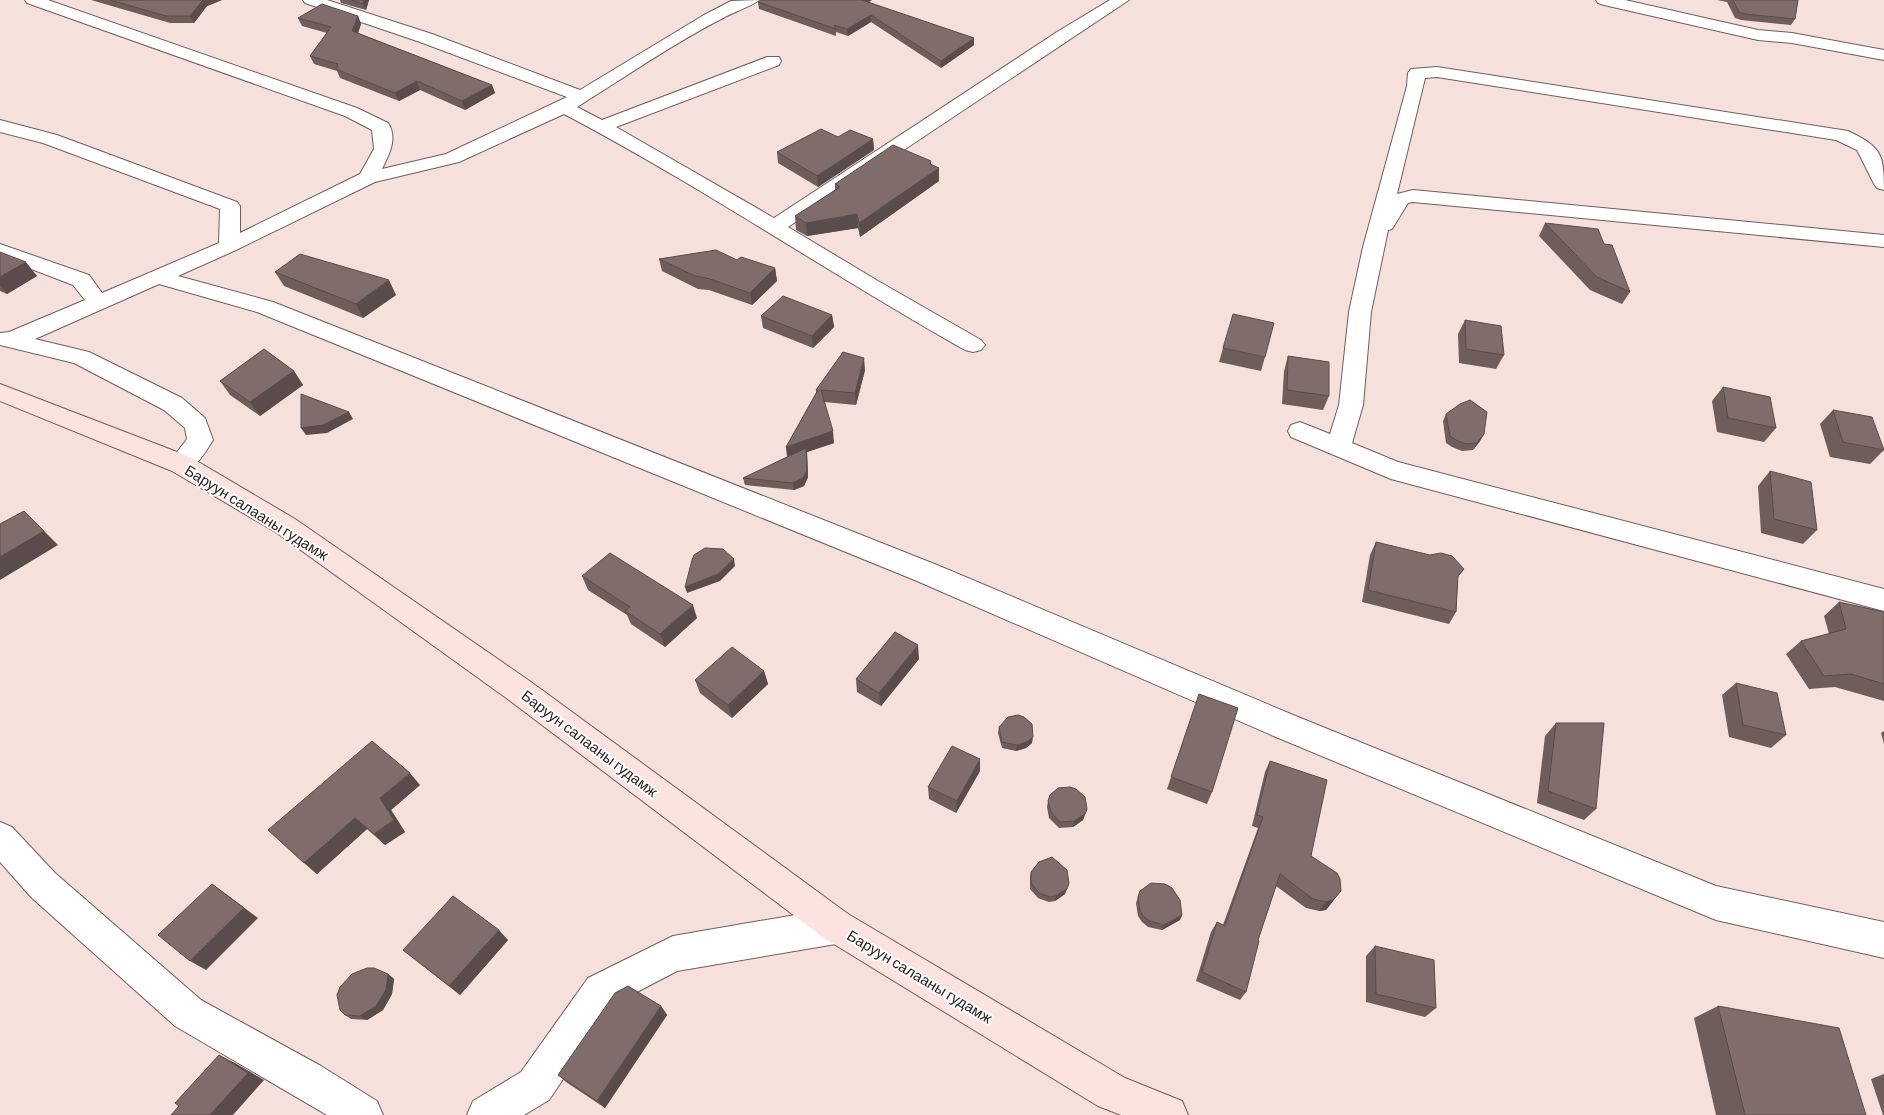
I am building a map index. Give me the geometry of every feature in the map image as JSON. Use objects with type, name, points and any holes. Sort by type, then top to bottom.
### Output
[{"type":"main road","name":"Баруун салааны гудамж","points":[[0,392],[181,464],[286,526],[520,691],[836,926],[1112,1092],[1168,1115]]},
{"type":"street","points":[[33,0],[351,112],[381,127],[383,149],[368,178]]},
{"type":"street","points":[[312,0],[426,38],[582,97]]},
{"type":"street","points":[[774,227],[1063,35],[1121,0]]},
{"type":"street","points":[[1604,0],[1636,4],[1758,35],[1792,38],[1884,55]]},
{"type":"street","points":[[6,339],[98,303],[229,246],[368,178],[452,158],[564,107],[741,1]]},
{"type":"street","points":[[602,126],[773,62]]},
{"type":"street","points":[[1338,447],[1351,405],[1360,312],[1373,247],[1416,86],[1417,73],[1437,72],[1841,135],[1865,147],[1884,184]]},
{"type":"street","points":[[564,107],[695,178],[908,309],[973,345]]},
{"type":"street","points":[[0,126],[50,139],[230,206],[229,246]]},
{"type":"street","points":[[1373,247],[1400,199],[1412,196],[1884,241]]},
{"type":"street","points":[[0,250],[81,280],[98,303]]},
{"type":"street","points":[[158,277],[265,307],[926,573],[1287,728],[1716,903],[1884,940]]},
{"type":"street","points":[[6,339],[81,357],[173,404],[196,424],[200,440],[181,464]]},
{"type":"street","points":[[1300,431],[1391,470],[1884,600]]},
{"type":"street","points":[[0,838],[43,885],[188,1013],[307,1080],[363,1115]]},
{"type":"street","points":[[487,1115],[535,1086],[601,991],[673,954],[836,926]]},
{"type":"building","points":[[110,0],[203,0],[190,16],[166,16]]},
{"type":"building","points":[[351,0],[364,0],[363,4]]},
{"type":"building","points":[[762,0],[862,0],[974,38],[941,61],[871,15],[847,29],[834,25],[836,29],[758,2]]},
{"type":"building","points":[[1733,0],[1798,0],[1795,19],[1745,14],[1739,12]]},
{"type":"building","points":[[322,4],[358,16],[352,31],[492,85],[462,101],[417,81],[395,93],[336,69],[338,64],[310,56],[331,27],[298,18]]},
{"type":"building","points":[[821,129],[838,137],[850,130],[873,139],[817,176],[777,152]]},
{"type":"building","points":[[893,145],[931,161],[930,164],[939,168],[859,223],[857,214],[806,223],[795,216],[840,187],[835,184]]},
{"type":"building","points":[[1545,223],[1598,229],[1604,244],[1612,245],[1630,292],[1597,277]]},
{"type":"building","points":[[716,250],[737,260],[741,257],[775,268],[750,293],[707,278],[695,276],[659,259]]},
{"type":"building","points":[[0,252],[26,262],[0,277]]},
{"type":"building","points":[[300,254],[389,280],[356,304],[275,272]]},
{"type":"building","points":[[783,296],[832,315],[812,336],[761,316]]},
{"type":"building","points":[[1233,314],[1274,323],[1265,357],[1223,348]]},
{"type":"building","points":[[1465,320],[1501,326],[1504,355],[1466,349]]},
{"type":"building","points":[[264,349],[294,371],[250,402],[220,381]]},
{"type":"building","points":[[843,352],[864,358],[855,393],[821,390],[833,431],[786,447],[818,390],[816,390]]},
{"type":"building","points":[[1288,356],[1329,362],[1329,396],[1287,390]]},
{"type":"building","points":[[1723,387],[1770,397],[1776,428],[1728,418]]},
{"type":"building","points":[[301,394],[349,412],[323,425],[301,428]]},
{"type":"building","points":[[1470,400],[1487,412],[1484,434],[1477,443],[1466,444],[1450,436],[1446,414],[1460,404]]},
{"type":"building","points":[[1833,410],[1872,417],[1884,450],[1843,442]]},
{"type":"building","points":[[806,448],[807,470],[803,478],[792,483],[743,478]]},
{"type":"building","points":[[1770,471],[1811,482],[1817,530],[1774,519]]},
{"type":"building","points":[[24,511],[44,531],[0,557],[0,524]]},
{"type":"building","points":[[1376,542],[1430,555],[1441,553],[1452,556],[1464,569],[1458,576],[1456,612],[1368,590]]},
{"type":"building","points":[[705,548],[723,549],[734,559],[718,574],[685,587],[694,555]]},
{"type":"building","points":[[610,553],[693,605],[660,634],[625,611],[630,607],[582,576]]},
{"type":"building","points":[[1839,602],[1884,612],[1884,684],[1851,674],[1824,676],[1801,641],[1846,629]]},
{"type":"building","points":[[895,632],[918,645],[879,693],[856,679]]},
{"type":"building","points":[[732,647],[764,671],[728,705],[695,680]]},
{"type":"building","points":[[1736,683],[1777,693],[1786,735],[1743,725]]},
{"type":"building","points":[[1199,694],[1238,708],[1212,792],[1171,777]]},
{"type":"building","points":[[1018,715],[1024,717],[1032,724],[1033,737],[1027,742],[1017,745],[1002,742],[999,727],[1008,717]]},
{"type":"building","points":[[1556,723],[1604,723],[1596,809],[1548,791]]},
{"type":"building","points":[[372,741],[410,773],[380,798],[394,820],[374,834],[355,818],[304,863],[268,830]]},
{"type":"building","points":[[952,746],[980,759],[957,801],[928,787]]},
{"type":"building","points":[[1270,761],[1327,780],[1311,856],[1337,873],[1340,879],[1341,891],[1333,900],[1326,902],[1313,899],[1280,874],[1258,940],[1246,992],[1202,972],[1217,922],[1225,926],[1263,817],[1257,815]]},
{"type":"building","points":[[1070,787],[1076,789],[1085,797],[1087,809],[1085,814],[1074,821],[1060,822],[1051,812],[1048,801],[1050,795],[1058,788]]},
{"type":"building","points":[[1052,857],[1067,870],[1069,883],[1067,889],[1056,896],[1050,897],[1039,893],[1031,883],[1031,872],[1039,862]]},
{"type":"building","points":[[1151,883],[1165,884],[1172,888],[1180,900],[1182,915],[1164,925],[1144,917],[1140,911],[1138,897],[1140,891]]},
{"type":"building","points":[[212,884],[244,908],[190,961],[158,935]]},
{"type":"building","points":[[453,896],[499,930],[449,986],[403,950]]},
{"type":"building","points":[[1375,946],[1434,960],[1436,1008],[1376,994]]},
{"type":"building","points":[[367,968],[374,968],[388,974],[386,990],[376,1006],[360,1016],[345,1015],[340,1010],[337,995],[340,987],[352,974]]},
{"type":"building","points":[[628,986],[661,1006],[597,1101],[558,1075],[615,993]]},
{"type":"building","points":[[1718,1006],[1839,1028],[1866,1115],[1745,1115]]},
{"type":"building","points":[[219,1055],[248,1073],[210,1115],[171,1115],[179,1106],[175,1103]]}]
